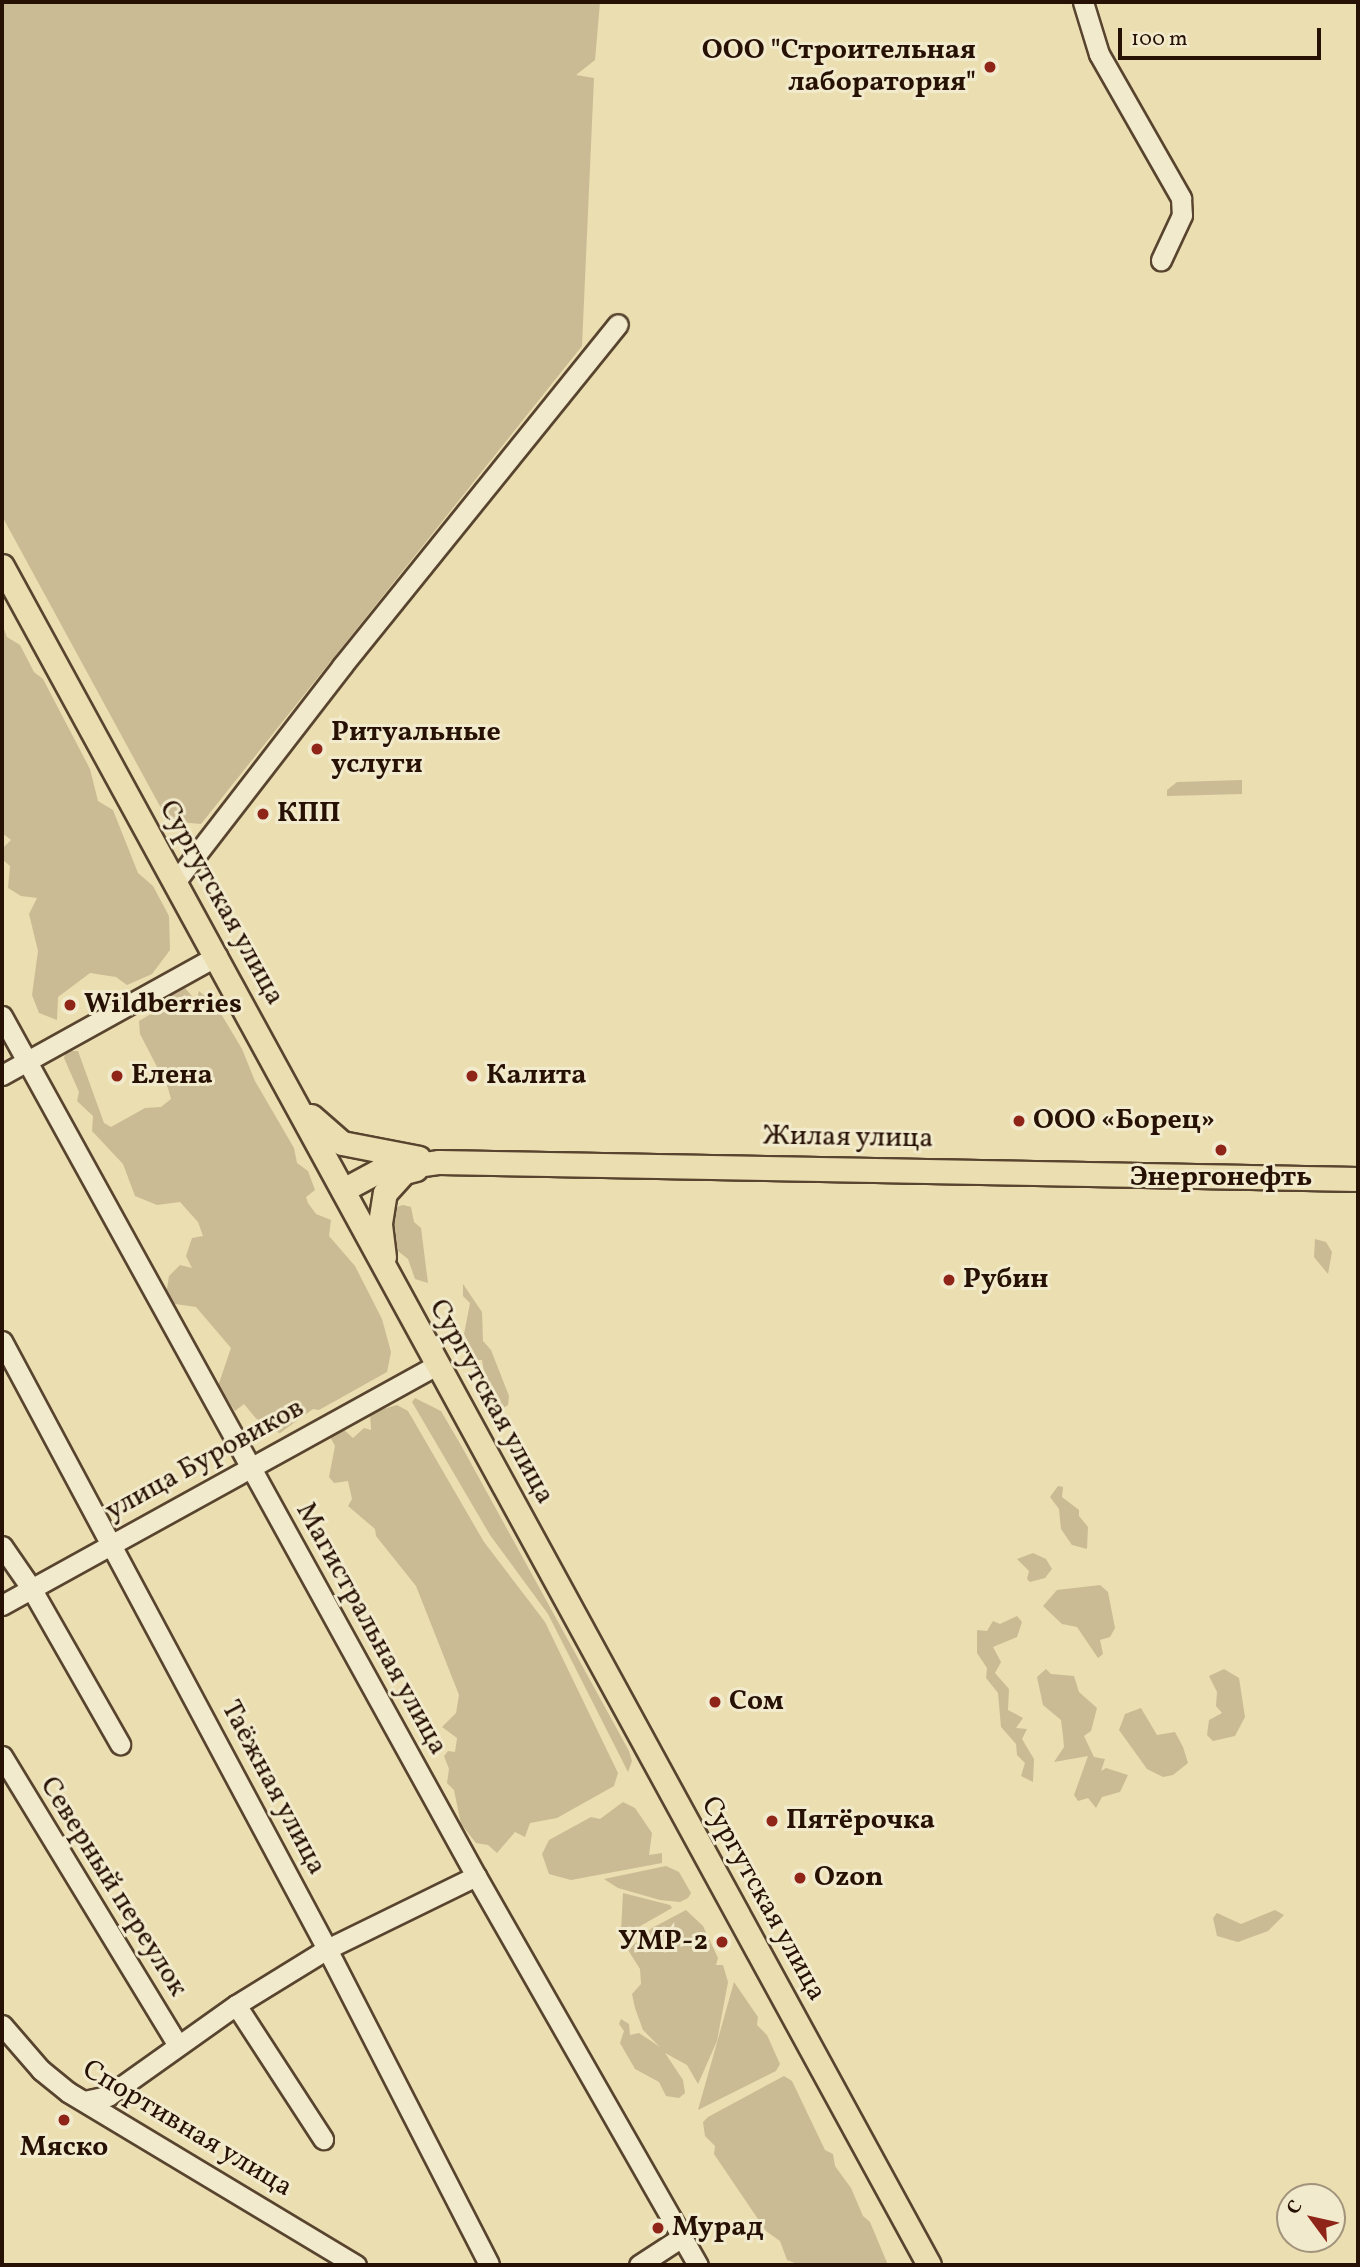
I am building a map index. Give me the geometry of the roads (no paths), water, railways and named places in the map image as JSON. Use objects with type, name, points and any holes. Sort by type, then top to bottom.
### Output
[{"type":"main road","name":"Сургутская улица","points":[[2,566],[293,1096],[436,1366],[929,2265]]},
{"type":"main road","points":[[293,1096],[342,1143],[439,1162]]},
{"type":"main road","points":[[386,1273],[380,1223],[385,1193],[404,1172],[439,1162]]},
{"type":"main road","name":"Жилая улица","points":[[343,1190],[380,1170],[439,1162],[1358,1179]]},
{"type":"street","points":[[1083,2],[1099,54],[1181,198],[1182,215],[1161,260]]},
{"type":"street","points":[[176,881],[342,666],[618,324]]},
{"type":"street","points":[[2,1075],[216,956]]},
{"type":"street","name":"Магистральная улица","points":[[2,1016],[29,1059],[476,1876],[698,2265]]},
{"type":"street","name":"Таёжная улица","points":[[2,1341],[327,1949],[489,2264]]},
{"type":"street","name":"улица Буровиков","points":[[2,1605],[436,1366]]},
{"type":"street","points":[[2,1546],[31,1588],[120,1744]]},
{"type":"street","name":"Северный переулок","points":[[2,1756],[178,2045]]},
{"type":"street","points":[[84,2101],[108,2096],[236,2005],[327,1949],[476,1876]]},
{"type":"street","points":[[236,2005],[323,2139]]},
{"type":"street","name":"Спортивная улица","points":[[2,2025],[41,2070],[84,2101],[356,2265]]},
{"type":"street","points":[[639,2265],[682,2237]]},
{"type":"place","name":"ООО \"Строительная лаборатория\"","points":[[990,67]]},
{"type":"place","name":"Ритуальные услуги","points":[[317,749]]},
{"type":"place","name":"КПП","points":[[263,814]]},
{"type":"place","name":"Wildberries","points":[[70,1005]]},
{"type":"place","name":"Елена","points":[[117,1076]]},
{"type":"place","name":"Калита","points":[[472,1076]]},
{"type":"place","name":"ООО «Борец»","points":[[1019,1121]]},
{"type":"place","name":"Энергонефть","points":[[1221,1150]]},
{"type":"place","name":"Рубин","points":[[949,1280]]},
{"type":"place","name":"Сом","points":[[715,1702]]},
{"type":"place","name":"Пятёрочка","points":[[772,1821]]},
{"type":"place","name":"Ozon","points":[[800,1878]]},
{"type":"place","name":"УМР-2","points":[[722,1942]]},
{"type":"place","name":"Мяско","points":[[64,2120]]},
{"type":"place","name":"Мурад","points":[[658,2228]]}]
